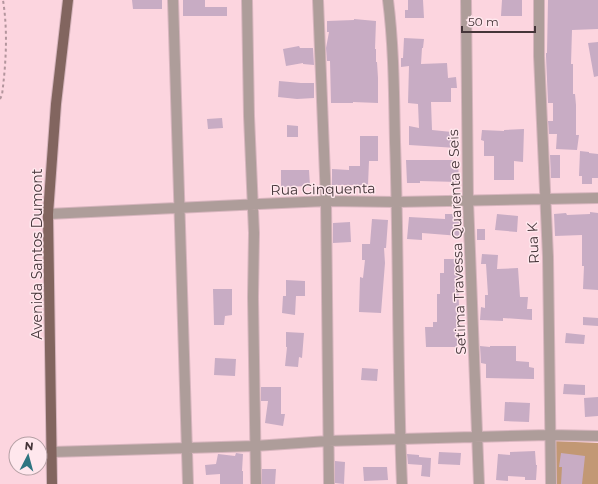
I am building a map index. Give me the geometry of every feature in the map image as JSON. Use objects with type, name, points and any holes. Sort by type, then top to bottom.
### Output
[{"type":"main road","name":"Avenida Santos Dumont","points":[[52,484],[48,214],[55,119],[68,0]]},
{"type":"street","points":[[173,0],[188,484]]},
{"type":"street","points":[[247,0],[254,233],[253,297],[256,484]]},
{"type":"street","points":[[318,0],[326,201],[329,484]]},
{"type":"street","points":[[388,0],[392,29],[402,484]]},
{"type":"street","name":"Setima Travessa Quarenta e Seis","points":[[466,0],[468,200],[479,484]]},
{"type":"street","name":"Rua K","points":[[539,0],[539,56],[544,199],[548,257],[549,435],[551,484]]},
{"type":"street","name":"Rua Cinquenta","points":[[48,214],[326,201],[397,202],[598,198]]},
{"type":"street","points":[[52,452],[255,446],[328,440],[477,438],[549,435],[598,436]]},
{"type":"path","points":[[0,99],[2,95],[7,52],[6,20],[3,0]]},
{"type":"shaded area","points":[[552,441],[598,443],[598,484],[554,484]]},
{"type":"building","points":[[132,0],[162,0],[162,9],[133,9]]},
{"type":"building","points":[[183,0],[205,0],[205,7],[227,7],[227,16],[183,16]]},
{"type":"building","points":[[408,0],[423,0],[424,18],[405,18],[405,10],[408,10]]},
{"type":"building","points":[[502,0],[522,0],[522,16],[501,16]]},
{"type":"building","points":[[548,0],[598,0],[598,29],[572,30],[571,64],[573,64],[573,94],[575,94],[576,105],[576,135],[579,135],[577,150],[556,149],[557,134],[549,134],[548,121],[553,121],[553,103],[548,103],[546,53]]},
{"type":"building","points":[[354,19],[376,21],[375,49],[378,78],[378,103],[331,103],[330,61],[327,61],[326,48],[329,32],[327,32],[327,21]]},
{"type":"building","points":[[404,38],[424,39],[421,64],[447,63],[448,78],[456,77],[457,88],[451,88],[451,102],[431,102],[432,130],[452,132],[452,136],[458,137],[457,148],[409,145],[409,126],[419,128],[418,104],[408,103],[409,66],[401,67]]},
{"type":"building","points":[[598,42],[598,76],[594,77],[588,43]]},
{"type":"building","points":[[299,46],[300,48],[313,48],[314,65],[303,63],[286,66],[283,49]]},
{"type":"building","points":[[279,81],[314,83],[314,98],[297,99],[278,97]]},
{"type":"building","points":[[222,118],[223,128],[208,129],[207,119]]},
{"type":"building","points":[[287,125],[298,126],[298,137],[287,137]]},
{"type":"building","points":[[524,129],[523,162],[514,161],[514,180],[494,180],[494,156],[484,156],[484,141],[481,140],[482,130],[504,131]]},
{"type":"building","points":[[360,136],[378,136],[378,161],[369,161],[368,185],[332,185],[332,169],[349,170],[349,166],[360,166]]},
{"type":"building","points":[[580,151],[598,154],[598,178],[592,178],[592,184],[582,184],[582,176],[579,176]]},
{"type":"building","points":[[550,155],[560,155],[560,178],[551,178]]},
{"type":"building","points":[[406,160],[458,160],[459,182],[420,181],[420,183],[407,183]]},
{"type":"building","points":[[281,170],[309,170],[310,186],[281,187]]},
{"type":"building","points":[[590,212],[598,213],[598,290],[583,289],[584,266],[582,266],[582,235],[555,236],[554,214],[590,214]]},
{"type":"building","points":[[445,214],[461,214],[460,236],[422,233],[422,240],[407,239],[409,217],[445,219]]},
{"type":"building","points":[[497,214],[518,216],[517,232],[495,230]]},
{"type":"building","points":[[372,219],[388,220],[386,248],[384,248],[385,263],[381,313],[359,312],[360,277],[363,278],[365,260],[362,260],[362,244],[370,244]]},
{"type":"building","points":[[350,222],[351,242],[333,243],[333,223]]},
{"type":"building","points":[[477,229],[485,229],[485,240],[477,240]]},
{"type":"building","points":[[482,254],[498,255],[497,269],[518,268],[520,297],[528,297],[527,309],[532,309],[532,320],[503,318],[503,321],[480,320],[481,307],[485,308],[485,295],[488,295],[486,264],[481,264]]},
{"type":"building","points":[[444,259],[458,259],[459,309],[457,322],[457,347],[426,347],[425,327],[433,327],[433,322],[437,322],[437,294],[440,294],[440,273],[444,273]]},
{"type":"building","points":[[286,280],[305,281],[305,296],[296,296],[295,315],[282,313],[283,296],[286,296]]},
{"type":"building","points":[[213,289],[232,289],[232,315],[225,316],[224,325],[214,325]]},
{"type":"building","points":[[583,317],[598,318],[598,326],[583,325]]},
{"type":"building","points":[[286,332],[304,333],[302,358],[299,357],[298,367],[285,366],[287,347]]},
{"type":"building","points":[[566,333],[585,335],[584,344],[565,343]]},
{"type":"building","points":[[480,346],[516,346],[516,361],[529,362],[529,367],[534,368],[534,379],[486,378],[486,364],[481,363]]},
{"type":"building","points":[[215,358],[236,359],[235,376],[214,375]]},
{"type":"building","points":[[362,368],[378,369],[377,381],[361,380]]},
{"type":"building","points":[[564,384],[585,385],[585,395],[563,394]]},
{"type":"building","points":[[261,387],[281,387],[281,414],[285,414],[283,426],[265,423],[268,401],[261,401]]},
{"type":"building","points":[[598,397],[598,416],[585,417],[584,398]]},
{"type":"building","points":[[505,402],[530,403],[529,422],[504,421]]},
{"type":"building","points":[[535,451],[537,465],[536,480],[525,480],[525,477],[508,476],[508,481],[496,480],[498,454],[510,455],[510,452]]},
{"type":"building","points":[[439,452],[461,453],[460,465],[438,464]]},
{"type":"building","points":[[236,453],[243,454],[243,484],[220,484],[220,474],[206,475],[205,465],[216,464],[218,454],[235,456]]},
{"type":"building","points":[[561,453],[585,456],[582,484],[561,484],[562,467],[559,467]]},
{"type":"building","points":[[407,454],[431,458],[430,477],[421,476],[422,465],[408,464]]},
{"type":"building","points":[[335,461],[345,462],[344,484],[335,483]]},
{"type":"building","points":[[363,467],[387,467],[388,480],[364,481]]},
{"type":"building","points":[[262,469],[276,469],[275,484],[262,484]]}]
